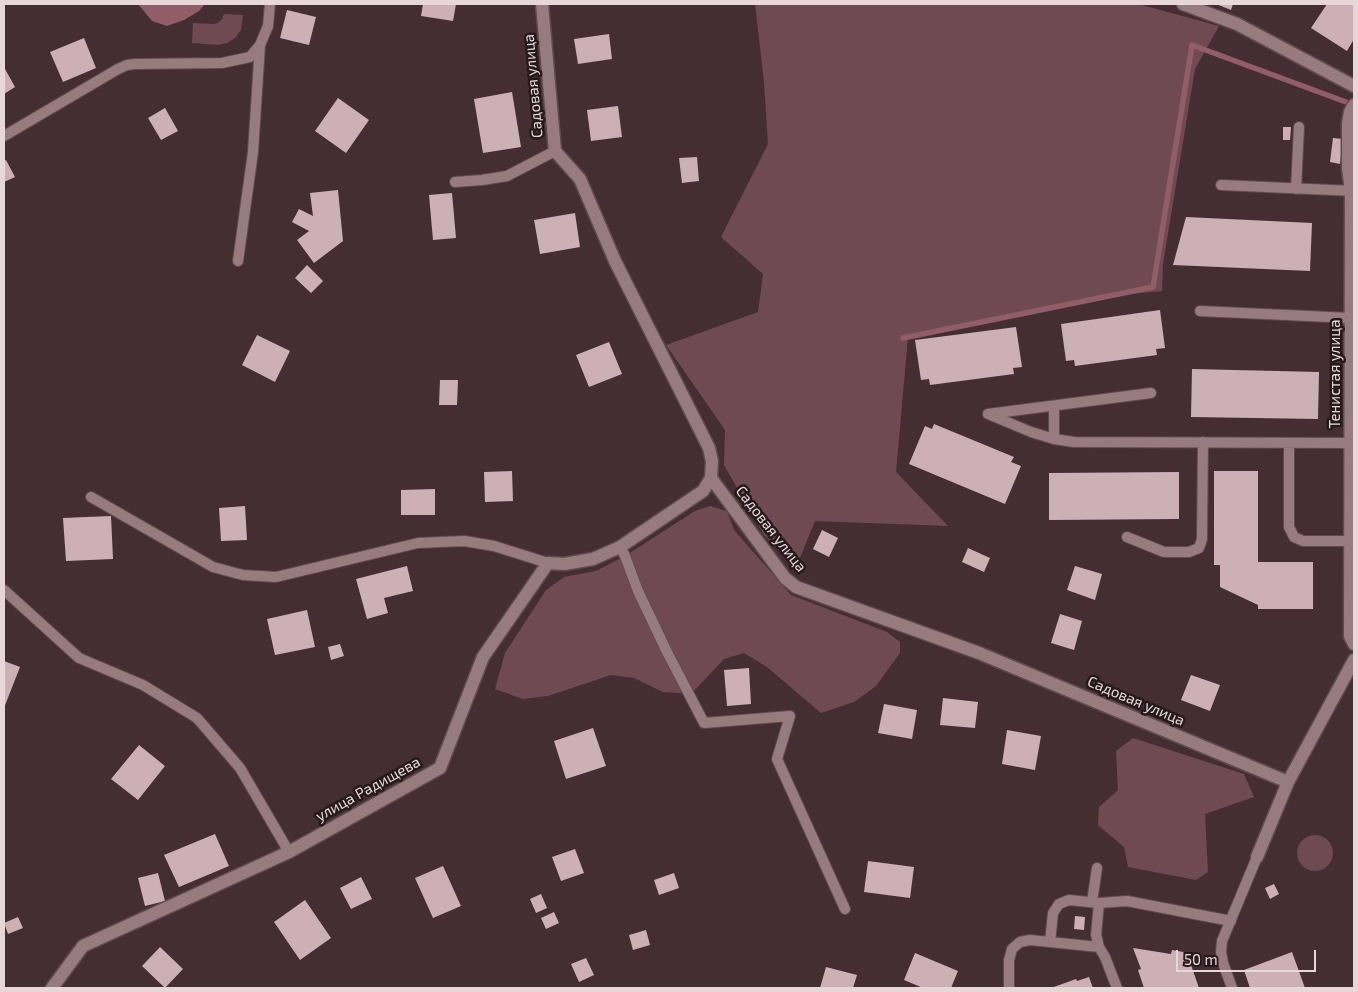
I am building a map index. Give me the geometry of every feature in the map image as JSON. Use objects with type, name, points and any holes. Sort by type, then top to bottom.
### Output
[{"type":"street","name":"Садовая улица","points":[[542,4],[555,151],[580,180],[615,261],[709,448],[712,461],[711,478],[785,578],[796,587],[979,653],[1288,782]]},
{"type":"street","points":[[1182,4],[1237,24],[1354,86]]},
{"type":"street","name":"Тенистая улица","points":[[1354,105],[1349,118],[1351,143],[1348,168],[1353,191],[1350,541],[1352,565],[1350,636],[1354,644]]},
{"type":"street","points":[[548,563],[564,564],[593,559],[620,547],[703,491],[711,478]]},
{"type":"street","name":"улица Радищева","points":[[52,988],[83,946],[288,852],[440,768],[482,657],[548,563]]},
{"type":"street","points":[[1257,857],[1288,782],[1354,660]]},
{"type":"lane","points":[[4,136],[127,65],[222,63],[250,57],[260,45],[268,26],[270,4]]},
{"type":"lane","points":[[238,261],[253,152],[260,45]]},
{"type":"lane","points":[[1296,189],[1299,127]]},
{"type":"lane","points":[[455,182],[507,176],[555,151]]},
{"type":"lane","points":[[1221,185],[1353,191]]},
{"type":"lane","points":[[1200,311],[1352,309]]},
{"type":"lane","points":[[1151,393],[988,414],[1032,432],[1054,439],[1074,442],[1351,443]]},
{"type":"lane","points":[[1054,406],[1054,439]]},
{"type":"lane","points":[[1127,537],[1164,552],[1189,552],[1199,548],[1202,539],[1203,442]]},
{"type":"lane","points":[[1289,443],[1289,527],[1294,536],[1303,541],[1350,541]]},
{"type":"lane","points":[[91,497],[213,566],[243,575],[276,576],[418,543],[436,542],[464,541],[494,546],[548,563]]},
{"type":"lane","points":[[620,547],[638,591],[667,652],[704,723],[790,716],[777,759],[845,909]]},
{"type":"lane","points":[[4,590],[79,658],[143,686],[197,718],[240,768],[288,852]]},
{"type":"lane","points":[[1232,988],[1223,963],[1222,941],[1257,857]]},
{"type":"lane","points":[[1097,868],[1096,935],[1098,947],[1105,957],[1117,988]]},
{"type":"lane","points":[[1050,942],[1053,913],[1059,904],[1069,900],[1095,903],[1127,901],[1231,921]]},
{"type":"lane","points":[[1009,988],[1009,960],[1012,949],[1020,942],[1030,940],[1098,947]]},
{"type":"shaded area","points":[[138,4],[205,4],[199,11],[184,20],[167,26],[152,21]]},
{"type":"shaded area","points":[[755,4],[1138,4],[1219,26],[1195,69],[1163,264],[1162,291],[1100,297],[908,337],[896,472],[948,526],[815,521],[797,565],[764,535],[724,465],[725,430],[666,345],[758,312],[763,274],[721,237],[768,144],[764,82]]},
{"type":"shaded area","points":[[224,14],[243,15],[241,30],[235,38],[227,43],[218,45],[192,43],[193,23],[218,23]]},
{"type":"shaded area","points":[[710,506],[727,511],[734,530],[791,595],[887,632],[900,642],[900,653],[876,686],[854,702],[821,713],[767,667],[744,653],[724,659],[691,694],[663,692],[634,678],[611,675],[548,696],[523,699],[495,689],[505,653],[546,590],[564,577],[596,571],[625,556],[695,511]]},
{"type":"shaded area","points":[[1133,738],[1244,774],[1254,797],[1205,814],[1208,872],[1196,880],[1128,867],[1124,847],[1098,825],[1099,807],[1118,790],[1116,751]]},
{"type":"shaded area","points":[[1315,835],[1322,836],[1328,840],[1332,846],[1332,860],[1328,866],[1322,870],[1315,871],[1308,870],[1302,866],[1298,860],[1297,853],[1298,846],[1302,840],[1308,836]]},
{"type":"building","points":[[423,4],[456,4],[453,21],[421,16]]},
{"type":"building","points":[[1216,4],[1233,4],[1231,10]]},
{"type":"building","points":[[1327,4],[1354,4],[1354,39],[1347,51],[1311,28]]},
{"type":"building","points":[[287,10],[316,17],[309,45],[280,38]]},
{"type":"building","points":[[609,34],[612,59],[578,64],[574,39]]},
{"type":"building","points":[[84,38],[96,68],[63,82],[50,52]]},
{"type":"building","points":[[4,67],[15,87],[4,94]]},
{"type":"building","points":[[512,92],[521,147],[483,153],[474,99]]},
{"type":"building","points":[[338,98],[369,120],[346,153],[315,131]]},
{"type":"building","points":[[618,106],[622,137],[591,141],[587,110]]},
{"type":"building","points":[[165,108],[178,131],[161,140],[148,118]]},
{"type":"building","points":[[1283,127],[1291,127],[1290,140],[1283,140]]},
{"type":"building","points":[[1333,138],[1343,139],[1340,164],[1330,162]]},
{"type":"building","points":[[697,157],[699,181],[682,183],[679,158]]},
{"type":"building","points":[[6,160],[15,177],[4,182],[4,161]]},
{"type":"building","points":[[338,190],[343,241],[314,263],[297,240],[309,231],[292,222],[299,209],[313,216],[310,193]]},
{"type":"building","points":[[452,193],[456,238],[433,240],[429,195]]},
{"type":"building","points":[[575,213],[580,247],[540,254],[534,220]]},
{"type":"building","points":[[1186,217],[1312,223],[1310,271],[1173,265]]},
{"type":"building","points":[[307,265],[323,281],[311,293],[295,278]]},
{"type":"building","points":[[1160,310],[1165,348],[1156,349],[1157,355],[1075,366],[1074,360],[1066,361],[1061,324]]},
{"type":"building","points":[[1016,327],[1022,367],[1013,368],[1014,374],[930,385],[929,379],[921,380],[915,340]]},
{"type":"building","points":[[257,335],[290,351],[275,382],[242,365]]},
{"type":"building","points":[[609,342],[622,374],[589,387],[576,355]]},
{"type":"building","points":[[1192,369],[1319,372],[1318,419],[1191,417]]},
{"type":"building","points":[[440,380],[458,380],[457,405],[439,405]]},
{"type":"building","points":[[934,424],[1014,457],[1011,462],[1021,466],[1005,504],[909,464],[925,426],[932,429]]},
{"type":"building","points":[[512,471],[513,501],[485,502],[484,472]]},
{"type":"building","points":[[1214,471],[1258,471],[1258,562],[1313,562],[1313,609],[1258,609],[1258,605],[1220,587],[1220,565],[1214,565]]},
{"type":"building","points":[[1179,472],[1179,519],[1049,520],[1049,473]]},
{"type":"building","points":[[435,489],[435,515],[401,515],[401,490]]},
{"type":"building","points":[[245,506],[247,540],[221,541],[219,508]]},
{"type":"building","points":[[111,516],[113,559],[66,561],[63,518]]},
{"type":"building","points":[[822,530],[838,538],[829,557],[813,549]]},
{"type":"building","points":[[968,548],[990,558],[984,572],[962,562]]},
{"type":"building","points":[[407,566],[413,591],[384,598],[388,613],[367,619],[356,579]]},
{"type":"building","points":[[1075,566],[1102,574],[1095,600],[1067,590]]},
{"type":"building","points":[[307,610],[315,647],[275,655],[267,619]]},
{"type":"building","points":[[1060,614],[1082,621],[1074,650],[1051,643]]},
{"type":"building","points":[[340,644],[344,656],[331,660],[328,647]]},
{"type":"building","points":[[4,661],[20,667],[4,708]]},
{"type":"building","points":[[749,668],[751,704],[727,706],[724,670]]},
{"type":"building","points":[[1191,675],[1220,685],[1210,711],[1181,700]]},
{"type":"building","points":[[943,698],[978,702],[975,728],[940,725]]},
{"type":"building","points":[[884,704],[917,710],[912,739],[878,733]]},
{"type":"building","points":[[593,728],[606,766],[566,779],[554,741]]},
{"type":"building","points":[[1007,730],[1041,736],[1035,770],[1002,764]]},
{"type":"building","points":[[139,745],[165,766],[138,800],[111,779]]},
{"type":"building","points":[[215,834],[229,866],[179,887],[164,855]]},
{"type":"building","points":[[575,849],[584,873],[561,881],[552,857]]},
{"type":"building","points":[[868,861],[914,867],[910,898],[864,892]]},
{"type":"building","points":[[443,866],[461,906],[433,918],[415,878]]},
{"type":"building","points":[[158,873],[165,901],[145,906],[138,878]]},
{"type":"building","points":[[674,873],[679,888],[659,895],[654,880]]},
{"type":"building","points":[[361,877],[372,899],[351,909],[340,888]]},
{"type":"building","points":[[1274,884],[1279,894],[1270,899],[1265,888]]},
{"type":"building","points":[[541,894],[547,908],[536,913],[530,899]]},
{"type":"building","points":[[305,900],[331,938],[300,960],[274,922]]},
{"type":"building","points":[[554,912],[559,923],[546,929],[541,918]]},
{"type":"building","points":[[1075,916],[1085,917],[1084,930],[1074,929]]},
{"type":"building","points":[[18,917],[23,928],[8,934],[4,923]]},
{"type":"building","points":[[646,930],[650,945],[633,950],[629,935]]},
{"type":"building","points":[[160,947],[183,969],[165,988],[142,966]]},
{"type":"building","points":[[1133,948],[1171,954],[1172,950],[1189,953],[1199,988],[1144,988],[1138,970],[1141,969]]},
{"type":"building","points":[[1292,952],[1305,988],[1250,988],[1244,970]]},
{"type":"building","points":[[915,953],[958,971],[951,988],[923,988],[904,980]]},
{"type":"building","points":[[586,958],[594,975],[579,982],[571,964]]},
{"type":"building","points":[[826,967],[857,975],[853,988],[820,988]]},
{"type":"building","points":[[1089,977],[1093,988],[1051,988],[1076,979],[1077,981]]},
{"type":"waterway","points":[[903,338],[1153,287],[1192,45],[1346,102]]}]
